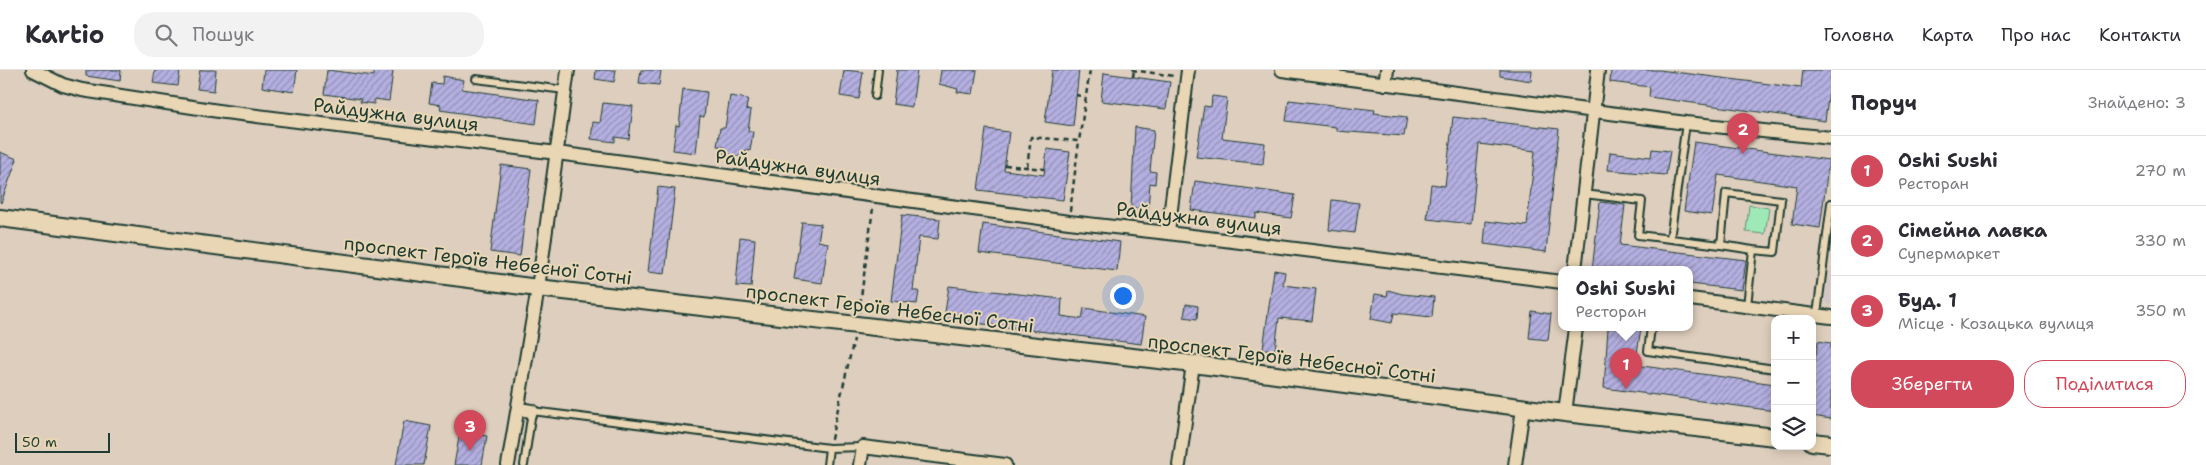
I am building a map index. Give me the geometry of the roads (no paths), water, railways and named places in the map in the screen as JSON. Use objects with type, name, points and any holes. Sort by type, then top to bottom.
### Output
[{"type":"street","name":"Райдужна вулиця","points":[[33,70],[63,85],[82,90],[226,112],[558,153],[1069,222],[1168,232],[1558,281]]},
{"type":"street","points":[[508,465],[538,288],[568,70]]},
{"type":"street","points":[[1282,70],[1593,112],[1831,138]]},
{"type":"street","points":[[1385,84],[1387,70]]},
{"type":"street","points":[[1575,266],[1598,70]]},
{"type":"street","points":[[1168,232],[1187,74]]},
{"type":"street","name":"проспект Героїв Небесної Сотні","points":[[0,218],[538,288],[1193,364],[1523,408],[1771,437]]},
{"type":"street","points":[[1693,299],[1747,306],[1794,315]]},
{"type":"street","points":[[1817,315],[1831,317]]},
{"type":"street","points":[[1565,413],[1576,331]]},
{"type":"street","points":[[1179,465],[1193,364]]},
{"type":"street","points":[[1514,465],[1523,408]]},
{"type":"street","points":[[518,409],[532,411]]},
{"type":"street","points":[[1816,442],[1831,444]]},
{"type":"street","points":[[860,465],[863,447],[1005,465]]},
{"type":"lane","points":[[875,96],[878,70]]},
{"type":"lane","points":[[476,79],[565,90]]},
{"type":"lane","points":[[1670,239],[1686,123]]},
{"type":"lane","points":[[1584,194],[1642,201],[1638,235],[1670,239],[1721,246],[1753,250],[1775,252],[1781,200],[1726,193],[1721,246]]},
{"type":"lane","points":[[1817,315],[1831,203]]},
{"type":"lane","points":[[1747,306],[1753,250]]},
{"type":"lane","points":[[1651,331],[1648,351],[1771,368]]},
{"type":"lane","points":[[524,465],[532,411],[829,448],[863,447]]},
{"type":"lane","points":[[827,465],[829,448]]},
{"type":"place","name":"Сімейна лавка","points":[[1743,154]]},
{"type":"place","name":"Oshi Sushi","points":[[1626,389]]},
{"type":"place","name":"Буд. 1","points":[[470,451]]}]
